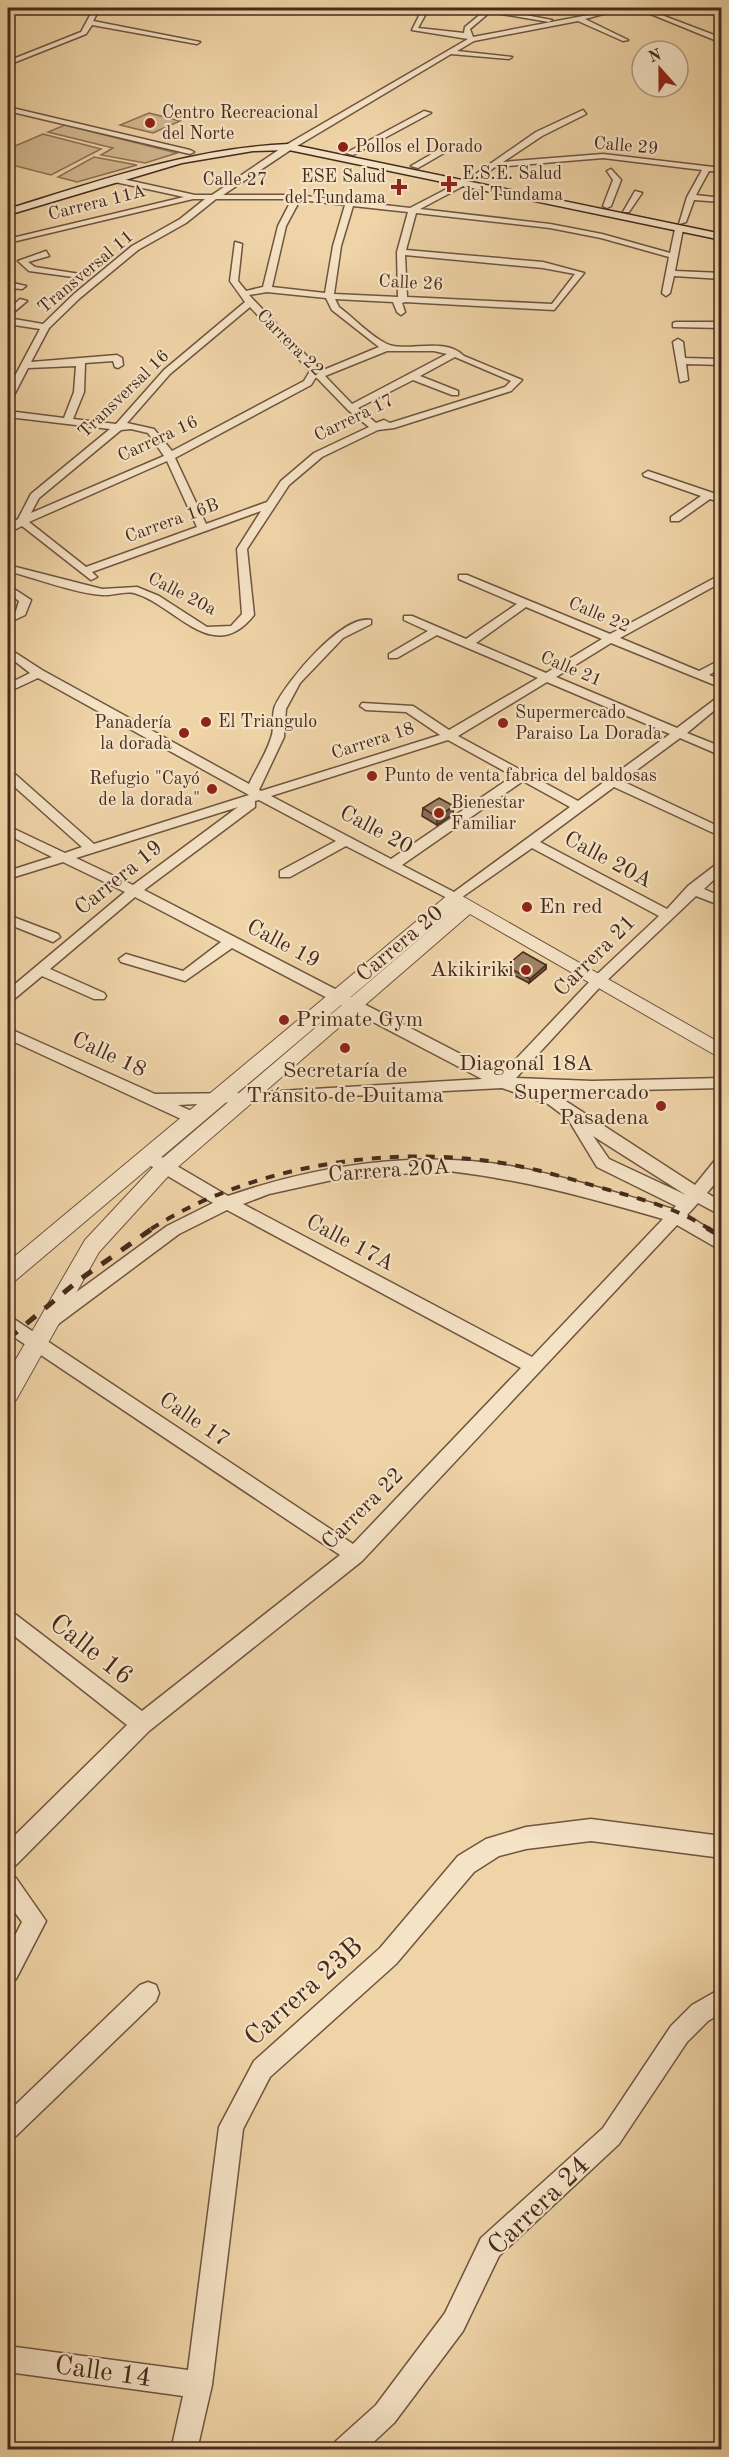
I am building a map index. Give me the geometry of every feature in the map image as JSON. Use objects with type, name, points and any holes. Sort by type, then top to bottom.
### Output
[{"type":"main road","points":[[8,204],[190,152],[239,143],[293,145],[350,153],[469,180]]},
{"type":"main road","points":[[8,212],[220,151],[293,145],[681,225],[722,229]]},
{"type":"main road","points":[[522,191],[626,210],[722,237]]},
{"type":"street","points":[[8,63],[84,33],[92,23],[97,8]]},
{"type":"street","points":[[426,8],[414,29],[470,37],[561,23],[622,8]]},
{"type":"street","points":[[639,8],[722,41]]},
{"type":"street","points":[[470,37],[467,28],[491,9],[561,23]]},
{"type":"street","points":[[579,19],[625,40]]},
{"type":"street","points":[[513,21],[527,28]]},
{"type":"street","points":[[92,23],[197,42]]},
{"type":"street","points":[[450,52],[470,37]]},
{"type":"street","points":[[450,52],[509,57]]},
{"type":"street","name":"Transversal 11","points":[[8,397],[11,383],[45,327],[135,248],[183,221],[213,198],[293,145],[450,52]]},
{"type":"street","points":[[8,109],[190,152]]},
{"type":"street","points":[[401,312],[397,302],[403,300],[401,252],[413,209],[469,180],[539,134],[583,112]]},
{"type":"street","points":[[350,153],[427,113]]},
{"type":"street","points":[[415,166],[440,153]]},
{"type":"street","name":"Calle 29","points":[[492,165],[603,156],[706,170],[722,170]]},
{"type":"street","points":[[666,293],[681,225],[691,197],[706,170]]},
{"type":"street","points":[[607,206],[617,180],[611,171]]},
{"type":"street","name":"Calle 27","points":[[118,180],[195,197],[297,197],[550,226],[602,236],[673,256]]},
{"type":"street","points":[[626,210],[638,193]]},
{"type":"street","name":"Carrera 11A","points":[[8,241],[195,197]]},
{"type":"street","points":[[267,289],[282,226],[297,197]]},
{"type":"street","points":[[691,197],[722,200]]},
{"type":"street","points":[[350,202],[337,246],[329,296],[335,308],[386,348],[434,348],[456,353],[461,358],[517,380],[508,389],[456,403],[391,426],[375,427]]},
{"type":"street","name":"Carrera 22","points":[[238,244],[234,281],[247,298],[375,427]]},
{"type":"street","name":"Calle 26","points":[[247,298],[267,289],[329,296],[554,307],[580,273],[545,262],[401,252]]},
{"type":"street","points":[[46,254],[19,262],[32,269],[77,276]]},
{"type":"street","points":[[670,273],[722,276]]},
{"type":"street","points":[[8,285],[22,286]]},
{"type":"street","name":"Transversal 16","points":[[22,521],[35,496],[118,427],[167,372],[247,298]]},
{"type":"street","points":[[8,314],[23,301]]},
{"type":"street","points":[[8,321],[45,327]]},
{"type":"street","points":[[676,325],[722,325]]},
{"type":"street","points":[[678,342],[683,380]]},
{"type":"street","name":"Carrera 16","points":[[8,530],[22,521],[169,457],[308,383],[319,372],[386,348]]},
{"type":"street","points":[[355,406],[456,353]]},
{"type":"street","points":[[23,365],[80,363],[81,360],[117,358],[118,364]]},
{"type":"street","points":[[680,362],[719,365]]},
{"type":"street","points":[[67,421],[79,392],[80,363]]},
{"type":"street","points":[[412,376],[455,393]]},
{"type":"street","name":"Carrera 17","points":[[236,629],[248,615],[242,549],[285,483],[318,455],[392,418],[431,402]]},
{"type":"street","points":[[355,406],[392,418]]},
{"type":"street","points":[[8,414],[118,427],[135,426],[152,432],[169,457],[202,527]]},
{"type":"street","points":[[648,474],[722,500]]},
{"type":"street","points":[[675,519],[708,496]]},
{"type":"street","name":"Carrera 16B","points":[[85,571],[202,527],[272,504]]},
{"type":"street","points":[[22,521],[97,582],[134,589]]},
{"type":"street","name":"Calle 20a","points":[[8,568],[102,592],[134,589],[154,598],[204,630],[219,632],[236,629]]},
{"type":"street","name":"Carrera 18","points":[[8,875],[256,793],[449,735],[610,639],[722,577]]},
{"type":"street","name":"Calle 22","points":[[463,578],[722,685]]},
{"type":"street","points":[[8,588],[26,600],[21,613],[8,620]]},
{"type":"street","points":[[468,643],[525,603]]},
{"type":"street","name":"Calle 21","points":[[408,618],[722,752]]},
{"type":"street","points":[[256,793],[278,737],[280,709],[295,681],[339,636],[367,622]]},
{"type":"street","points":[[393,656],[437,630]]},
{"type":"street","name":"Calle 20","points":[[8,651],[38,673],[256,793],[462,902],[596,983],[722,1053]]},
{"type":"street","points":[[700,676],[722,662]]},
{"type":"street","points":[[8,689],[38,673]]},
{"type":"street","name":"Carrera 20","points":[[462,902],[531,842],[679,733],[722,698]]},
{"type":"street","name":"Calle 20A","points":[[366,706],[409,709],[449,735],[579,807]]},
{"type":"street","points":[[392,865],[522,776]]},
{"type":"street","points":[[10,777],[90,848]]},
{"type":"street","points":[[613,782],[722,833]]},
{"type":"street","name":"Carrera 19","points":[[8,997],[134,891],[256,793]]},
{"type":"street","name":"Calle 19","points":[[8,830],[134,891],[503,1083],[553,1100],[686,1205],[722,1210]]},
{"type":"street","points":[[285,874],[346,841]]},
{"type":"street","name":"Calle 20A","points":[[531,842],[666,914]]},
{"type":"street","name":"Carrera 21","points":[[503,1083],[596,983],[666,914],[722,864]]},
{"type":"street","points":[[693,889],[722,902]]},
{"type":"street","name":"Carrera 20A","points":[[8,1393],[92,1246],[165,1167],[246,1098],[344,1001],[462,902]]},
{"type":"street","points":[[8,919],[53,937]]},
{"type":"street","points":[[126,959],[185,976],[231,942]]},
{"type":"street","points":[[40,970],[99,996]]},
{"type":"street","name":"Carrera 20","points":[[8,1274],[192,1118],[344,1001]]},
{"type":"street","name":"Calle 18","points":[[8,1033],[192,1118]]},
{"type":"street","name":"Diagonal 18A","points":[[151,1100],[246,1098],[503,1083],[592,1086],[722,1083]]},
{"type":"street","points":[[571,1114],[603,1163],[686,1205]]},
{"type":"street","name":"Calle 17A","points":[[147,1156],[227,1203],[534,1366]]},
{"type":"street","name":"Carrera 22","points":[[8,1857],[141,1724],[355,1555],[686,1205],[722,1162]]},
{"type":"street","name":"Carrera 20A","points":[[47,1323],[173,1230],[227,1203],[323,1174],[380,1167],[449,1165],[509,1172],[686,1205],[722,1245]]},
{"type":"street","points":[[54,1235],[77,1233],[87,1238],[92,1246]]},
{"type":"street","name":"Calle 17","points":[[8,1324],[355,1555]]},
{"type":"street","name":"Calle 16","points":[[8,1620],[141,1724]]},
{"type":"street","name":"Carrera 23B","points":[[188,2448],[199,2385],[231,2127],[262,2069],[388,1956],[466,1864],[494,1847],[526,1838],[591,1830],[722,1847]]},
{"type":"street","points":[[8,1886],[35,1921],[8,1971]]},
{"type":"street","points":[[8,2128],[148,1993]]},
{"type":"street","name":"Carrera 24","points":[[345,2450],[385,2414],[454,2322],[489,2247],[611,2136],[679,2034],[700,2013],[722,1999]]},
{"type":"street","name":"Calle 14","points":[[8,2359],[199,2385]]},
{"type":"shaded area","name":"Centro Recreacional del Norte","points":[[149,113],[180,121],[153,133],[120,125]]},
{"type":"shaded area","points":[[65,125],[177,153],[145,163],[101,155],[113,148],[48,132]]},
{"type":"shaded area","points":[[43,134],[101,149],[51,175],[8,164],[8,149]]},
{"type":"shaded area","points":[[94,157],[137,165],[77,182],[58,177]]},
{"type":"building","points":[[439,798],[454,806],[437,817],[423,808]]},
{"type":"building","name":"Akikiriki","points":[[523,952],[546,965],[530,979],[506,966]]},
{"type":"railway","points":[[151,1229],[187,1209],[267,1178],[309,1168],[396,1157],[480,1160],[524,1167],[654,1203],[682,1214],[709,1229]]},
{"type":"railway","points":[[8,1339],[79,1280],[153,1228]]},
{"type":"railway","points":[[707,1228],[722,1237]]},
{"type":"place","name":"Centro Recreacional del Norte","points":[[150,123]]},
{"type":"place","name":"Pollos el Dorado","points":[[343,147]]},
{"type":"place","name":"E.S.E. Salud del Tundama","points":[[449,184]]},
{"type":"place","name":"ESE Salud del Tundama","points":[[399,187]]},
{"type":"place","name":"El Triangulo","points":[[206,722]]},
{"type":"place","name":"Supermercado Paraiso La Dorada","points":[[503,723]]},
{"type":"place","name":"Panadería la dorada","points":[[184,733]]},
{"type":"place","name":"Punto de venta fabrica del baldosas","points":[[372,776]]},
{"type":"place","name":"Refugio \"Cayó de la dorada\"","points":[[212,789]]},
{"type":"place","name":"Bienestar Familiar","points":[[439,813]]},
{"type":"place","name":"En red","points":[[527,907]]},
{"type":"place","name":"Akikiriki","points":[[526,970]]},
{"type":"place","name":"Primate Gym","points":[[284,1020]]},
{"type":"place","name":"Secretaría de Tránsito de Duitama","points":[[345,1048]]},
{"type":"place","name":"Supermercado Pasadena","points":[[661,1106]]}]
